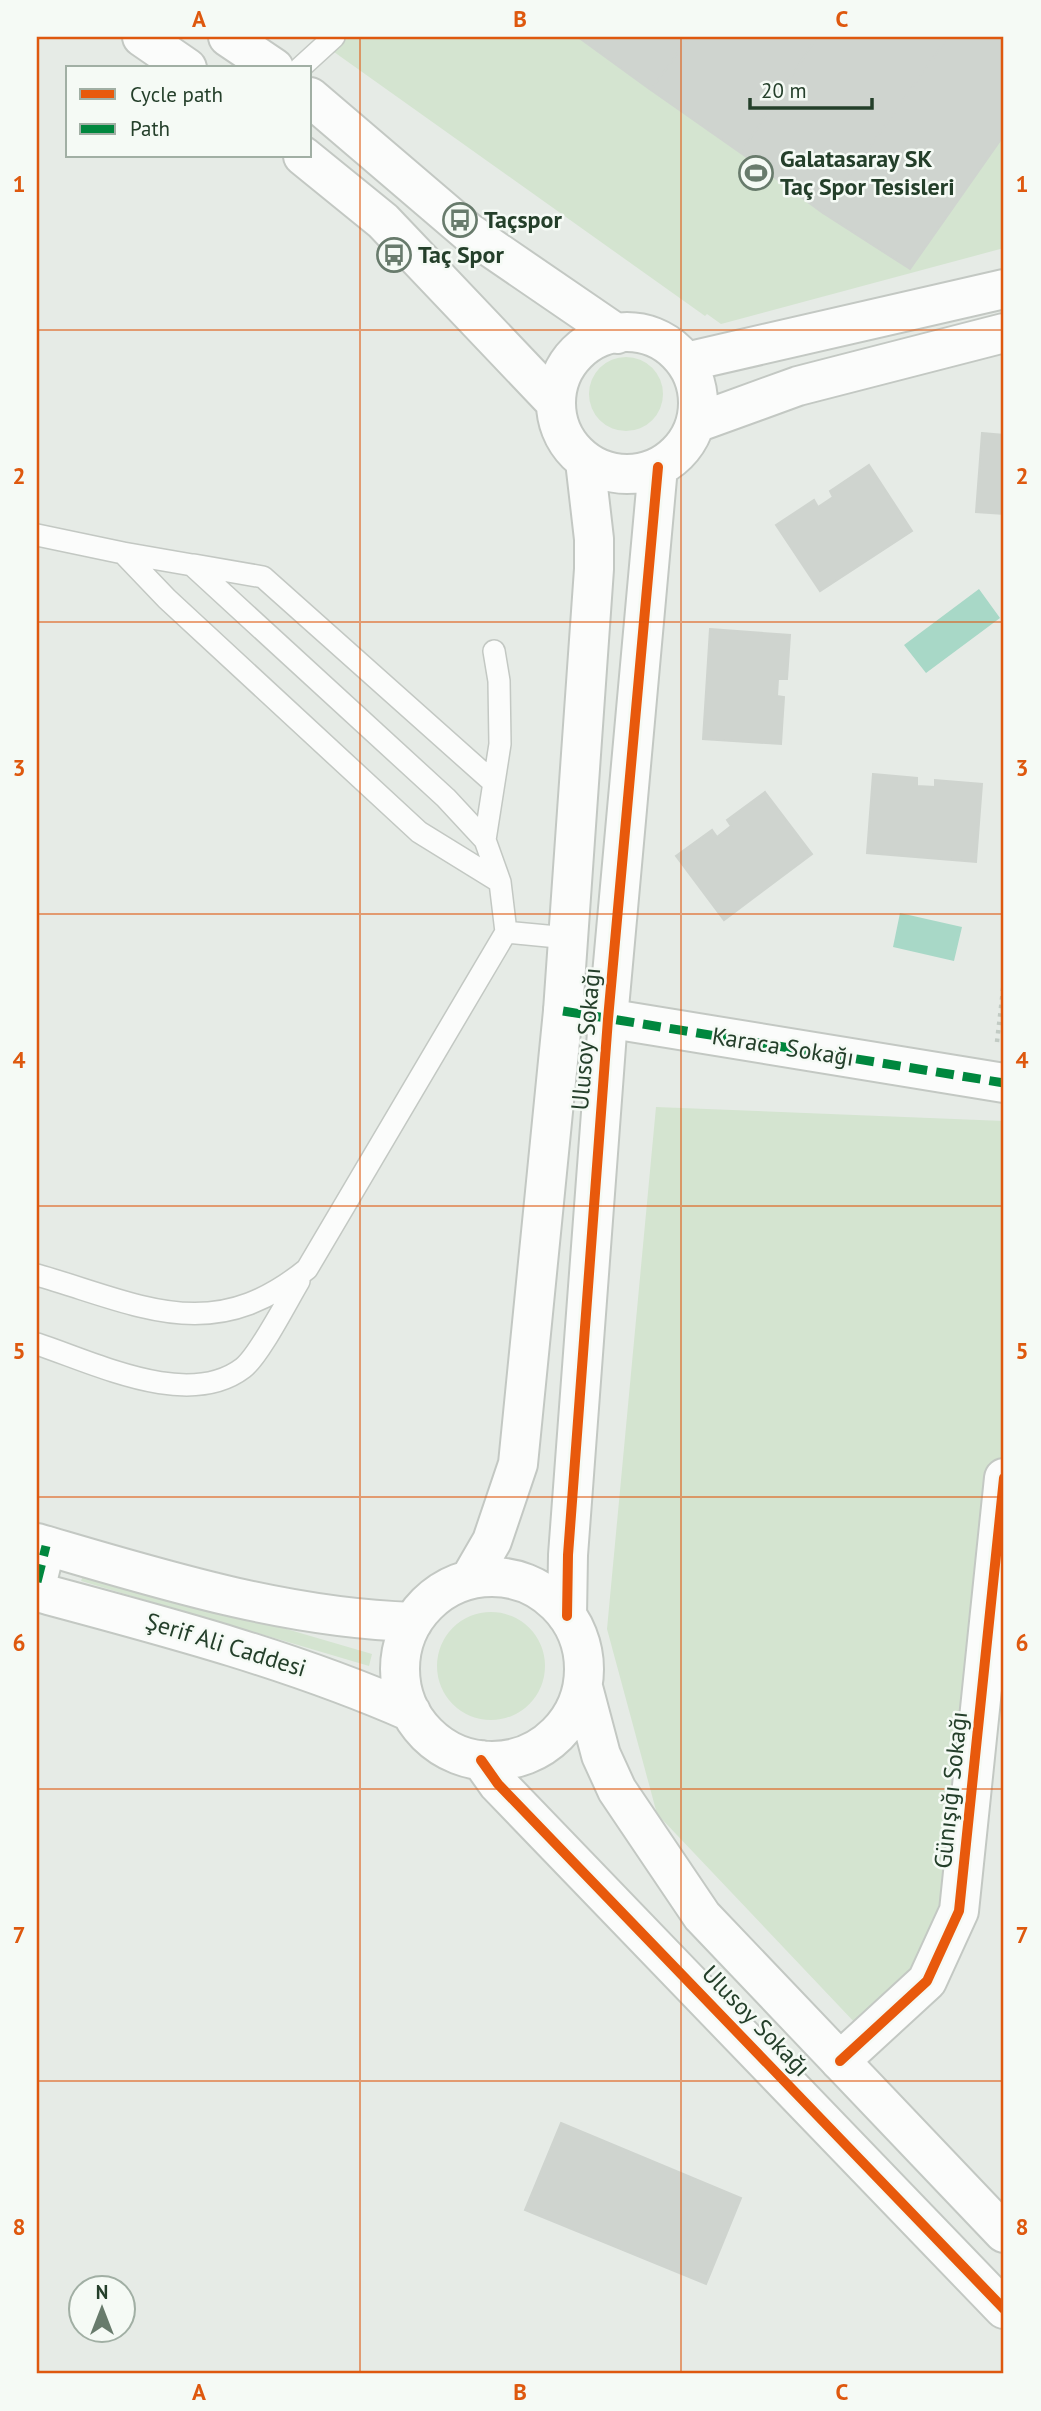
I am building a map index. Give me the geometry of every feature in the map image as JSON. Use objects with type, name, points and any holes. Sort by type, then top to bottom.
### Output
[{"type":"street","points":[[142,37],[184,66]]},
{"type":"street","points":[[228,37],[271,66]]},
{"type":"street","points":[[312,99],[468,232],[617,334]]},
{"type":"street","points":[[305,158],[383,221],[556,403]]},
{"type":"street","points":[[685,362],[1004,289]]},
{"type":"street","points":[[627,332],[650,336],[673,349],[685,362],[695,381],[698,402],[696,423],[687,442],[671,460],[658,467],[627,474],[604,471],[585,461],[565,441],[556,421],[559,382],[568,363],[584,346],[627,332]]},
{"type":"street","points":[[696,423],[798,386],[1004,333]]},
{"type":"street","name":"Ulusoy Sokağı","points":[[470,1579],[492,1541],[518,1464],[563,1011],[594,569],[594,539],[585,461]]},
{"type":"street","name":"Ulusoy Sokağı","points":[[567,1616],[568,1555],[608,1019],[658,467]]},
{"type":"street","name":"Karaca Sokağı","points":[[563,1011],[999,1082]]},
{"type":"street","name":"Günışığı Sokağı","points":[[840,2061],[927,1981],[959,1910],[1004,1478]]},
{"type":"street","points":[[37,1582],[42,1545]]},
{"type":"street","name":"Şerif Ali Caddesi","points":[[42,1545],[265,1606],[356,1620],[413,1622]]},
{"type":"street","name":"Ulusoy Sokağı","points":[[583,1687],[572,1715],[553,1738],[527,1755],[498,1761],[481,1760],[440,1746],[411,1712],[404,1695],[400,1669],[404,1639],[419,1612],[441,1592],[470,1579],[501,1576],[532,1584],[558,1603],[573,1624],[584,1658],[583,1687],[601,1755],[617,1790],[702,1916],[1004,2233]]},
{"type":"street","name":"Şerif Ali Caddesi","points":[[37,1592],[197,1635],[319,1673],[411,1712]]},
{"type":"street","name":"Ulusoy Sokağı","points":[[481,1760],[498,1784],[1004,2309]]},
{"type":"lane","points":[[302,66],[334,37]]},
{"type":"lane","points":[[37,535],[263,577],[494,783]]},
{"type":"lane","points":[[123,553],[167,599],[419,832],[500,882]]},
{"type":"lane","points":[[37,1344],[166,1385],[189,1387],[212,1382],[246,1366],[307,1269],[506,932],[500,882],[485,840],[446,798],[192,565]]},
{"type":"lane","points":[[485,840],[501,713],[494,651]]},
{"type":"lane","points":[[506,932],[568,938]]},
{"type":"lane","points":[[37,1275],[173,1314],[204,1315],[234,1310],[261,1301],[307,1269]]},
{"type":"path","points":[[999,1082],[1004,981]]},
{"type":"shaded area","name":"Galatasaray SK Taç Spor Tesisleri","points":[[313,37],[1004,37],[1004,248],[721,324],[707,314],[705,316]]},
{"type":"shaded area","points":[[626,357],[640,360],[652,368],[660,380],[663,394],[660,408],[652,420],[640,428],[626,431],[612,428],[600,420],[592,408],[589,394],[592,380],[600,368],[612,360]]},
{"type":"shaded area","points":[[979,589],[1000,618],[926,673],[904,645]]},
{"type":"shaded area","points":[[900,913],[962,927],[954,961],[893,947]]},
{"type":"shaded area","points":[[656,1107],[1004,1121],[1004,1441],[942,1975],[876,2045],[657,1814],[607,1629]]},
{"type":"shaded area","points":[[85,1570],[372,1654],[369,1666],[81,1581]]},
{"type":"shaded area","points":[[491,1612],[512,1616],[529,1628],[541,1645],[545,1666],[541,1687],[529,1704],[512,1716],[491,1720],[470,1716],[453,1704],[441,1687],[437,1666],[441,1645],[453,1628],[470,1616]]},
{"type":"building","points":[[578,37],[689,37],[651,90]]},
{"type":"building","points":[[689,37],[817,37],[741,153],[651,90]]},
{"type":"building","points":[[817,37],[948,37],[823,213],[741,153]]},
{"type":"building","points":[[948,37],[1004,38],[1004,135],[910,269],[823,213]]},
{"type":"building","points":[[982,433],[1004,435],[1004,514],[976,512]]},
{"type":"building","points":[[869,465],[912,531],[820,591],[776,525],[814,500],[818,507],[833,497],[830,491]]},
{"type":"building","points":[[710,629],[790,635],[787,679],[778,679],[777,696],[784,697],[781,744],[703,739]]},
{"type":"building","points":[[873,774],[917,778],[917,786],[935,787],[935,780],[982,784],[976,862],[867,853]]},
{"type":"building","points":[[765,792],[812,854],[724,920],[676,856],[712,830],[717,837],[731,826],[727,820]]},
{"type":"building","points":[[561,2123],[741,2198],[706,2284],[525,2210]]},
{"type":"marked path","points":[[563,1011],[1004,1083]]},
{"type":"marked path","points":[[37,1582],[46,1546]]},
{"type":"cycle path","points":[[567,1616],[568,1555],[608,1019],[658,467]]},
{"type":"cycle path","points":[[840,2061],[927,1981],[959,1911],[1004,1478]]},
{"type":"cycle path","points":[[481,1760],[498,1784],[1004,2309]]},
{"type":"place","name":"Galatasaray SK Taç Spor Tesisleri","points":[[756,173]]},
{"type":"place","name":"Taçspor","points":[[460,220]]},
{"type":"place","name":"Taç Spor","points":[[394,255]]}]
